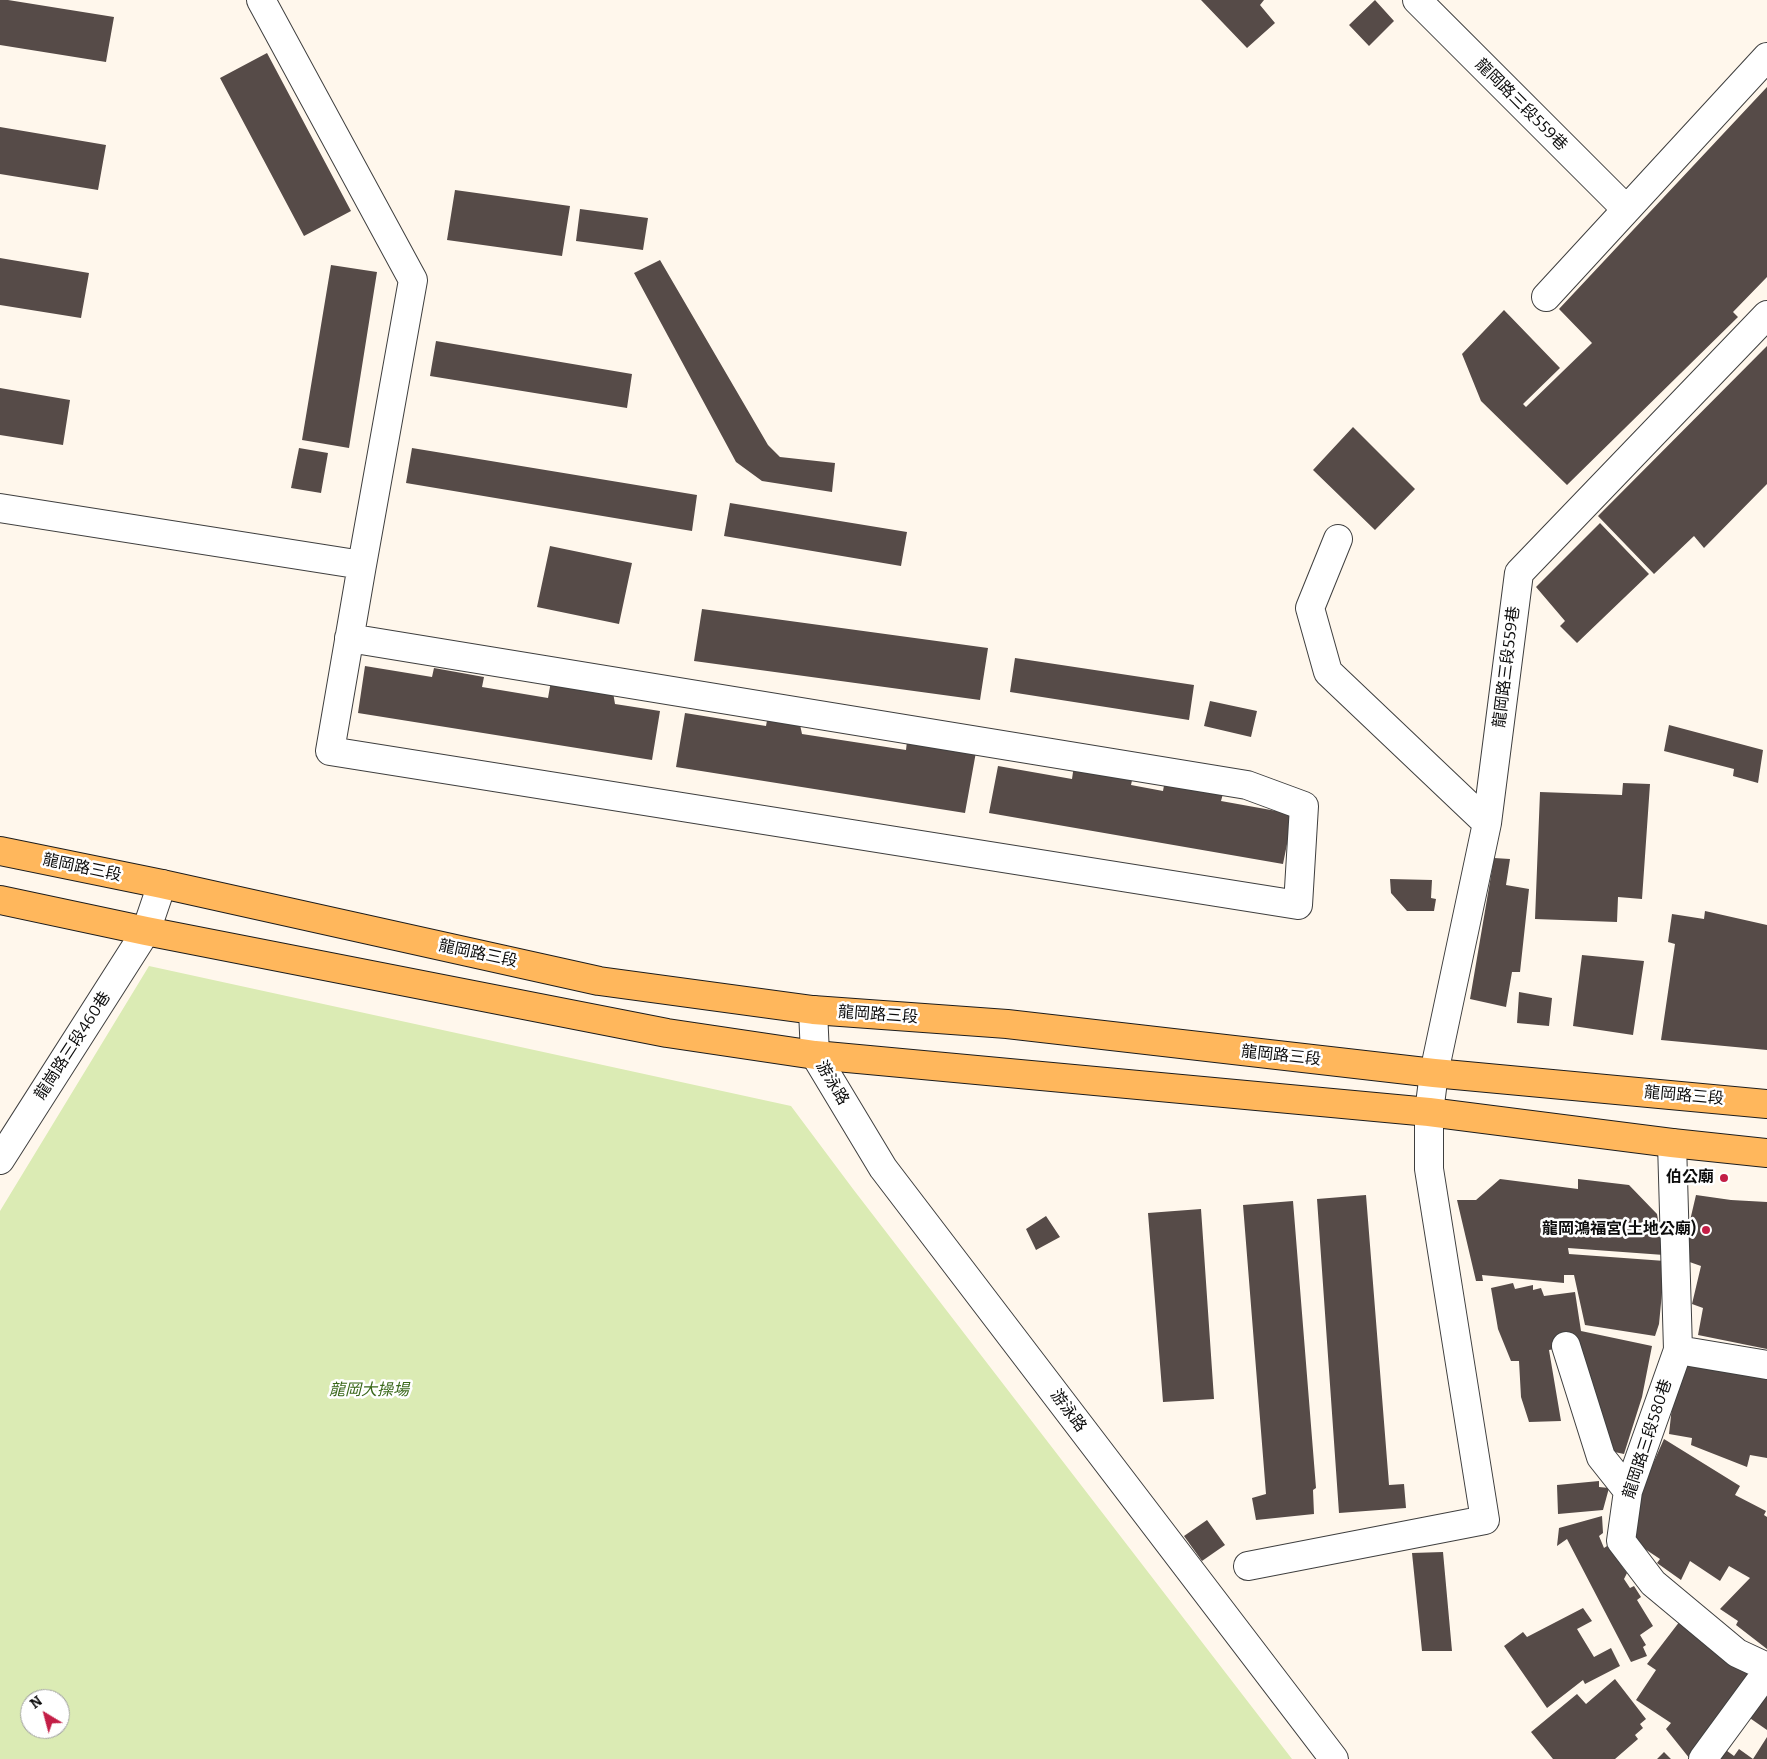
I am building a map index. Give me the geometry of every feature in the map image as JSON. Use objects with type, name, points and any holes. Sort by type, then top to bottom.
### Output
[{"type":"main road","name":"龍岡路三段","points":[[0,851],[162,884],[599,981],[813,1010],[1007,1024],[1434,1073],[1767,1104]]},
{"type":"main road","points":[[0,900],[146,931],[667,1032],[815,1055],[1429,1112],[1672,1143],[1767,1153]]},
{"type":"street","points":[[260,0],[413,280],[349,638],[330,751],[1298,905],[1304,806],[1247,785],[349,638]]},
{"type":"street","name":"龍岡路三段559巷","points":[[1417,0],[1626,209]]},
{"type":"street","points":[[1546,297],[1767,57]]},
{"type":"street","name":"龍岡路三段559巷","points":[[1248,1566],[1485,1520],[1429,1169],[1429,1112],[1434,1073],[1488,823],[1519,573],[1767,315]]},
{"type":"street","points":[[0,508],[362,565]]},
{"type":"street","points":[[1338,539],[1310,608],[1328,672],[1488,823]]},
{"type":"street","name":"龍崗路三段460巷","points":[[0,1160],[146,931],[162,884]]},
{"type":"street","points":[[813,1010],[815,1055]]},
{"type":"street","name":"游泳路","points":[[815,1055],[883,1168],[1334,1759]]},
{"type":"street","name":"龍岡路三段580巷","points":[[1672,1143],[1678,1350],[1628,1490],[1621,1541],[1653,1583],[1737,1653],[1767,1667]]},
{"type":"street","points":[[1566,1346],[1601,1457],[1628,1490]]},
{"type":"street","points":[[1678,1350],[1767,1366]]},
{"type":"street","points":[[1703,1759],[1758,1684],[1767,1676]]},
{"type":"green space","name":"龍岡大操場","points":[[149,966],[791,1106],[1292,1759],[0,1759],[0,1211]]},
{"type":"building","points":[[0,0],[114,17],[106,62],[0,45]]},
{"type":"building","points":[[1201,0],[1264,0],[1260,5],[1275,23],[1247,48]]},
{"type":"building","points":[[1375,0],[1394,21],[1369,46],[1349,25]]},
{"type":"building","points":[[267,53],[351,211],[304,236],[220,78]]},
{"type":"building","points":[[1767,87],[1767,277],[1733,312],[1738,317],[1567,485],[1481,401],[1462,354],[1504,310],[1560,368],[1523,404],[1526,407],[1592,343],[1559,309]]},
{"type":"building","points":[[0,127],[106,145],[98,190],[0,174]]},
{"type":"building","points":[[455,190],[570,206],[562,256],[447,240]]},
{"type":"building","points":[[580,209],[648,218],[643,250],[576,241]]},
{"type":"building","points":[[0,258],[89,273],[81,318],[0,305]]},
{"type":"building","points":[[660,260],[768,445],[780,457],[835,463],[832,492],[762,481],[736,462],[634,273]]},
{"type":"building","points":[[331,265],[377,272],[349,448],[302,440]]},
{"type":"building","points":[[436,341],[632,374],[627,408],[430,376]]},
{"type":"building","points":[[1767,346],[1767,484],[1704,548],[1694,536],[1654,574],[1598,516]]},
{"type":"building","points":[[0,388],[70,400],[63,445],[0,435]]},
{"type":"building","points":[[1353,427],[1415,489],[1375,530],[1313,470]]},
{"type":"building","points":[[299,448],[328,453],[321,493],[291,488]]},
{"type":"building","points":[[412,448],[697,495],[692,531],[406,483]]},
{"type":"building","points":[[730,503],[907,532],[901,566],[724,536]]},
{"type":"building","points":[[1600,523],[1649,574],[1577,643],[1560,626],[1565,621],[1536,587]]},
{"type":"building","points":[[550,546],[632,563],[619,624],[537,607]]},
{"type":"building","points":[[702,609],[988,648],[980,700],[694,661]]},
{"type":"building","points":[[1015,658],[1194,685],[1189,720],[1010,692]]},
{"type":"building","points":[[365,666],[432,677],[434,668],[484,677],[482,687],[548,698],[551,681],[613,692],[615,704],[660,711],[652,760],[358,713]]},
{"type":"building","points":[[1210,701],[1257,711],[1251,737],[1204,726]]},
{"type":"building","points":[[685,713],[766,726],[768,715],[799,720],[802,734],[906,750],[907,741],[976,752],[965,813],[676,767]]},
{"type":"building","points":[[1669,725],[1763,750],[1758,783],[1733,776],[1734,769],[1664,751]]},
{"type":"building","points":[[1074,765],[1133,776],[1131,785],[1163,791],[1165,780],[1224,790],[1221,801],[1293,814],[1283,864],[989,813],[998,766],[1072,779]]},
{"type":"building","points":[[1623,783],[1650,784],[1642,899],[1618,897],[1617,922],[1535,919],[1540,792],[1622,795]]},
{"type":"building","points":[[1494,858],[1510,859],[1506,885],[1529,889],[1520,972],[1512,972],[1506,1007],[1470,999]]},
{"type":"building","points":[[1390,879],[1432,880],[1431,898],[1436,899],[1434,911],[1407,911],[1391,893]]},
{"type":"building","points":[[1705,911],[1767,925],[1767,1050],[1661,1040],[1675,944],[1668,942],[1672,914],[1704,919]]},
{"type":"building","points":[[1582,955],[1644,961],[1633,1035],[1573,1026]]},
{"type":"building","points":[[1519,992],[1552,998],[1549,1026],[1517,1023]]},
{"type":"building","points":[[1500,1179],[1578,1189],[1578,1179],[1629,1185],[1657,1214],[1664,1255],[1568,1248],[1569,1254],[1665,1261],[1659,1324],[1655,1336],[1585,1325],[1574,1275],[1564,1275],[1564,1283],[1482,1275],[1483,1281],[1476,1281],[1457,1200],[1476,1200]]},
{"type":"building","points":[[1366,1195],[1389,1485],[1404,1484],[1406,1508],[1339,1513],[1317,1199]]},
{"type":"building","points":[[1696,1195],[1731,1200],[1767,1202],[1767,1349],[1698,1335],[1703,1308],[1692,1304],[1701,1266],[1681,1259]]},
{"type":"building","points":[[1293,1201],[1316,1488],[1313,1490],[1314,1514],[1256,1520],[1252,1498],[1266,1494],[1243,1205]]},
{"type":"building","points":[[1201,1209],[1214,1399],[1163,1402],[1148,1213]]},
{"type":"building","points":[[1046,1216],[1060,1237],[1036,1250],[1026,1229]]},
{"type":"building","points":[[1513,1283],[1515,1289],[1533,1285],[1533,1290],[1541,1288],[1544,1296],[1575,1292],[1581,1331],[1652,1346],[1642,1397],[1624,1454],[1600,1449],[1575,1345],[1549,1350],[1561,1421],[1529,1422],[1521,1397],[1519,1361],[1511,1361],[1498,1329],[1491,1288]]},
{"type":"building","points":[[1685,1363],[1767,1376],[1767,1458],[1750,1455],[1747,1467],[1691,1445],[1692,1438],[1669,1434],[1674,1388]]},
{"type":"building","points":[[1664,1439],[1740,1486],[1735,1495],[1766,1511],[1764,1515],[1767,1517],[1767,1649],[1736,1625],[1738,1621],[1720,1609],[1750,1578],[1729,1566],[1720,1581],[1690,1561],[1681,1580],[1657,1563],[1660,1559],[1642,1547],[1629,1527],[1639,1495]]},
{"type":"building","points":[[1599,1481],[1599,1487],[1609,1488],[1603,1510],[1558,1514],[1557,1485]]},
{"type":"building","points":[[1602,1516],[1603,1533],[1599,1536],[1604,1548],[1607,1546],[1627,1573],[1624,1579],[1630,1588],[1634,1586],[1641,1597],[1637,1600],[1653,1626],[1640,1635],[1646,1645],[1643,1647],[1647,1656],[1631,1662],[1567,1539],[1557,1546],[1559,1528]]},
{"type":"building","points":[[1207,1520],[1225,1545],[1202,1561],[1184,1536]]},
{"type":"building","points":[[1443,1552],[1452,1651],[1422,1651],[1412,1553]]},
{"type":"building","points":[[1583,1608],[1592,1621],[1577,1629],[1594,1657],[1611,1648],[1620,1666],[1585,1684],[1583,1680],[1547,1708],[1504,1646],[1523,1632],[1527,1637]]},
{"type":"building","points":[[1680,1621],[1749,1673],[1690,1759],[1666,1729],[1671,1723],[1636,1700],[1656,1670],[1647,1664]]},
{"type":"building","points":[[1615,1679],[1646,1719],[1640,1724],[1643,1728],[1635,1735],[1638,1739],[1615,1759],[1553,1759],[1531,1732],[1577,1694],[1586,1704]]},
{"type":"building","points":[[1767,1691],[1767,1730],[1744,1714]]},
{"type":"building","points":[[1767,1737],[1767,1759],[1753,1759]]},
{"type":"building","points":[[1719,1745],[1734,1756],[1739,1749],[1753,1759],[1711,1759]]},
{"type":"building","points":[[1664,1752],[1671,1759],[1657,1759]]},
{"type":"place","name":"伯公廟","points":[[1724,1178]]},
{"type":"place","name":"龍岡鴻福宮(土地公廟)","points":[[1706,1230]]}]
